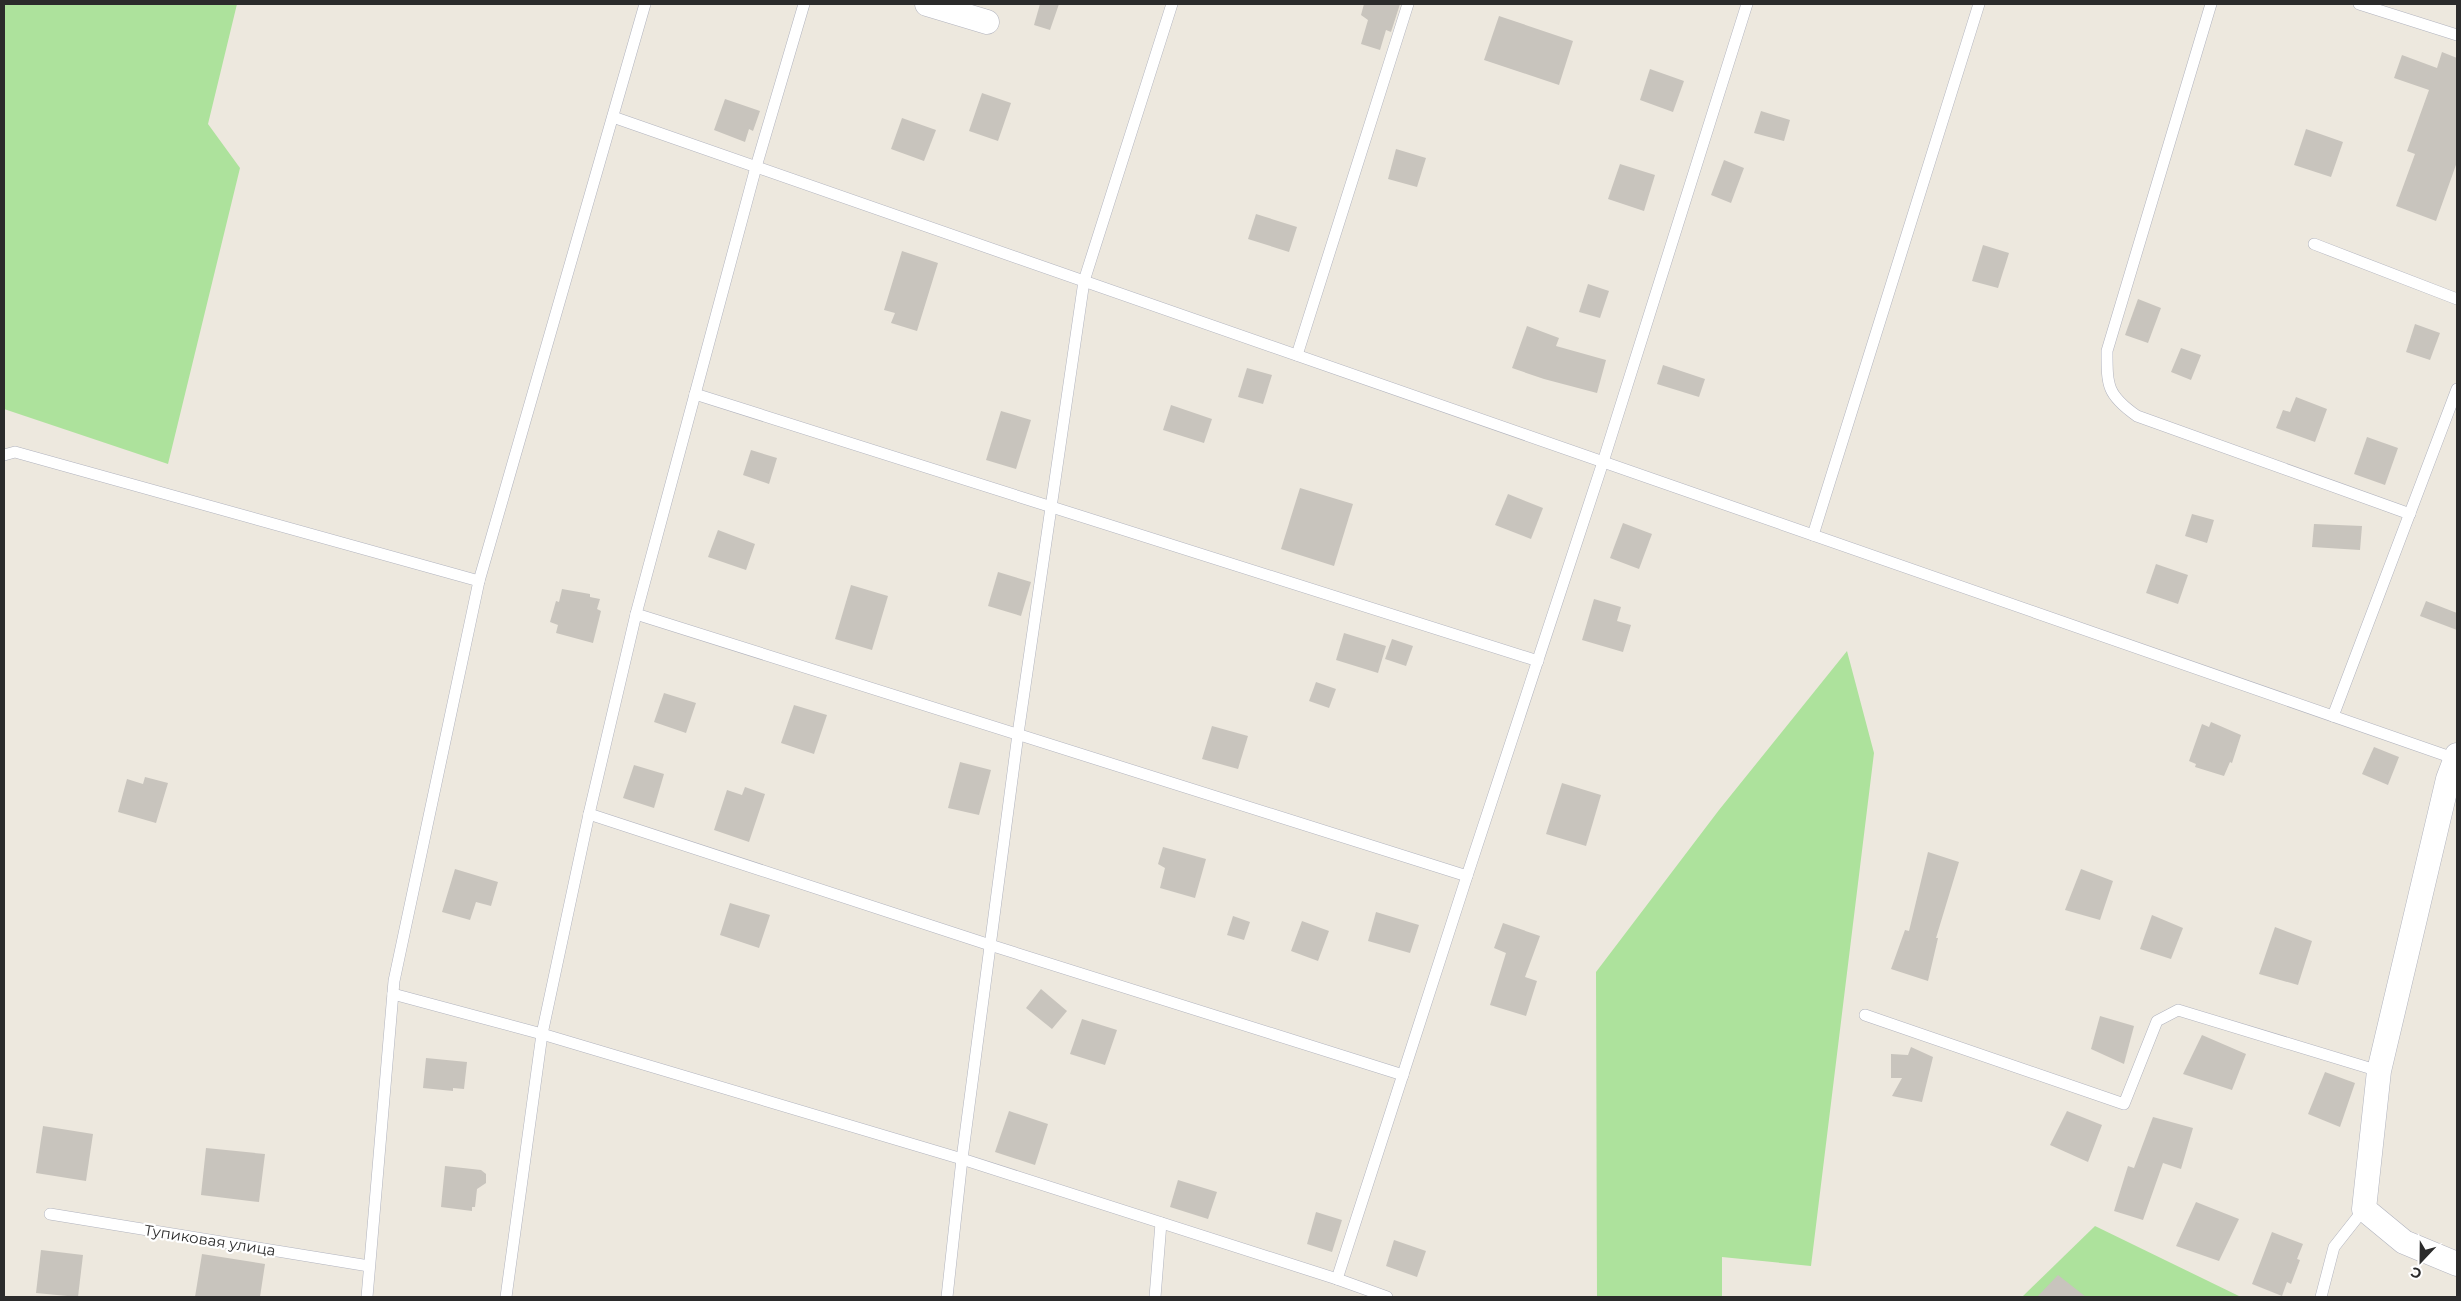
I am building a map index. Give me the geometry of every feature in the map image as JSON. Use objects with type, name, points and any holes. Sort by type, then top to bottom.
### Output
[{"type":"street","points":[[927,4],[987,22]]},
{"type":"street","points":[[2456,757],[2448,779],[2379,1072],[2364,1209],[2404,1242],[2457,1264]]},
{"type":"lane","points":[[367,1297],[393,994],[479,581],[645,4]]},
{"type":"lane","points":[[506,1297],[542,1034],[589,814],[636,614],[694,394],[756,167],[804,4]]},
{"type":"lane","points":[[948,1297],[962,1160],[1018,734],[1084,281],[1172,4]]},
{"type":"lane","points":[[1297,355],[1408,4]]},
{"type":"lane","points":[[1336,1279],[1603,462],[1747,4]]},
{"type":"lane","points":[[1813,535],[1979,4]]},
{"type":"lane","points":[[2210,4],[2107,351],[2107,380],[2118,403],[2137,416],[2410,514]]},
{"type":"lane","points":[[2359,4],[2457,35]]},
{"type":"lane","points":[[613,116],[2332,716],[2456,757]]},
{"type":"lane","points":[[2314,244],[2457,299]]},
{"type":"lane","points":[[2332,716],[2457,389]]},
{"type":"lane","points":[[694,394],[1538,661]]},
{"type":"lane","points":[[4,455],[15,452],[479,581]]},
{"type":"lane","points":[[636,614],[1467,876]]},
{"type":"lane","points":[[589,814],[990,945],[1403,1075]]},
{"type":"lane","points":[[393,994],[542,1034],[962,1160],[1387,1297]]},
{"type":"lane","points":[[1866,1015],[2124,1104],[2158,1021],[2178,1010],[2379,1072]]},
{"type":"lane","points":[[2321,1297],[2334,1247],[2364,1209]]},
{"type":"lane","name":"Тупиковая улица","points":[[50,1214],[370,1266]]},
{"type":"lane","points":[[1155,1297],[1161,1223]]},
{"type":"green space","points":[[4,4],[237,4],[208,124],[240,168],[168,464],[4,409]]},
{"type":"green space","points":[[1847,651],[1874,753],[1811,1266],[1722,1257],[1722,1297],[1597,1297],[1596,972],[1719,810]]},
{"type":"green space","points":[[2095,1226],[2241,1297],[2022,1297]]},
{"type":"building","points":[[1040,4],[1059,4],[1050,30],[1034,25]]},
{"type":"building","points":[[1364,4],[1400,4],[1391,32],[1386,30],[1380,50],[1361,44],[1368,20],[1361,15]]},
{"type":"building","points":[[1499,16],[1573,41],[1559,85],[1484,60]]},
{"type":"building","points":[[2442,52],[2457,58],[2457,162],[2436,221],[2396,206],[2415,154],[2407,151],[2429,90],[2394,78],[2402,55],[2437,68]]},
{"type":"building","points":[[1650,69],[1684,81],[1673,112],[1640,100]]},
{"type":"building","points":[[982,93],[1011,103],[998,141],[969,131]]},
{"type":"building","points":[[725,99],[760,111],[753,131],[749,129],[745,142],[714,130]]},
{"type":"building","points":[[1761,111],[1790,120],[1784,141],[1754,133]]},
{"type":"building","points":[[902,118],[936,130],[924,161],[891,149]]},
{"type":"building","points":[[2306,129],[2343,142],[2331,177],[2294,165]]},
{"type":"building","points":[[1396,149],[1426,158],[1417,187],[1388,179]]},
{"type":"building","points":[[1724,160],[1744,168],[1731,203],[1711,195]]},
{"type":"building","points":[[1620,164],[1655,175],[1644,211],[1608,199]]},
{"type":"building","points":[[1256,214],[1297,227],[1289,252],[1248,239]]},
{"type":"building","points":[[1983,245],[2009,253],[1998,288],[1972,281]]},
{"type":"building","points":[[902,251],[938,263],[917,331],[891,323],[895,313],[884,310]]},
{"type":"building","points":[[1588,284],[1609,291],[1600,318],[1579,312]]},
{"type":"building","points":[[2138,299],[2161,308],[2148,343],[2125,335]]},
{"type":"building","points":[[2415,324],[2440,333],[2430,360],[2406,352]]},
{"type":"building","points":[[1527,326],[1559,338],[1556,346],[1606,360],[1597,393],[1544,379],[1512,368]]},
{"type":"building","points":[[2181,348],[2201,355],[2191,380],[2171,372]]},
{"type":"building","points":[[1663,365],[1705,379],[1699,397],[1657,384]]},
{"type":"building","points":[[1247,368],[1272,375],[1263,404],[1238,397]]},
{"type":"building","points":[[2296,397],[2327,409],[2315,442],[2276,428],[2283,410],[2290,412]]},
{"type":"building","points":[[1171,405],[1212,419],[1204,443],[1163,430]]},
{"type":"building","points":[[1001,411],[1031,420],[1016,469],[986,460]]},
{"type":"building","points":[[2367,437],[2398,448],[2385,485],[2354,474]]},
{"type":"building","points":[[751,450],[777,458],[769,484],[743,475]]},
{"type":"building","points":[[1300,488],[1353,504],[1334,566],[1281,549]]},
{"type":"building","points":[[1508,494],[1543,508],[1531,539],[1495,525]]},
{"type":"building","points":[[2192,514],[2214,520],[2207,543],[2185,536]]},
{"type":"building","points":[[1623,523],[1652,534],[1639,569],[1610,558]]},
{"type":"building","points":[[2314,524],[2362,526],[2360,550],[2312,547]]},
{"type":"building","points":[[718,530],[755,544],[746,570],[708,557]]},
{"type":"building","points":[[2156,564],[2188,575],[2178,604],[2146,593]]},
{"type":"building","points":[[998,572],[1031,582],[1021,616],[988,606]]},
{"type":"building","points":[[851,585],[888,596],[872,650],[835,639]]},
{"type":"building","points":[[562,589],[590,594],[590,597],[600,599],[597,609],[601,611],[593,643],[556,633],[558,625],[550,622],[556,601],[559,602]]},
{"type":"building","points":[[1594,599],[1621,607],[1617,621],[1631,625],[1623,652],[1582,640]]},
{"type":"building","points":[[2426,601],[2457,613],[2457,630],[2420,616]]},
{"type":"building","points":[[1344,633],[1386,646],[1378,673],[1336,660]]},
{"type":"building","points":[[1392,639],[1413,646],[1406,666],[1385,659]]},
{"type":"building","points":[[1316,682],[1336,689],[1329,708],[1309,701]]},
{"type":"building","points":[[664,693],[696,703],[686,733],[654,722]]},
{"type":"building","points":[[794,705],[827,715],[814,754],[781,743]]},
{"type":"building","points":[[2211,722],[2241,735],[2232,763],[2230,762],[2224,776],[2195,767],[2196,764],[2189,761],[2202,724],[2209,727]]},
{"type":"building","points":[[1212,726],[1248,736],[1238,769],[1202,759]]},
{"type":"building","points":[[2374,747],[2399,757],[2388,785],[2362,774]]},
{"type":"building","points":[[960,762],[991,770],[979,815],[948,808]]},
{"type":"building","points":[[634,765],[664,774],[654,808],[623,798]]},
{"type":"building","points":[[145,777],[168,783],[156,823],[118,812],[127,779],[143,784]]},
{"type":"building","points":[[1562,783],[1601,795],[1586,846],[1546,834]]},
{"type":"building","points":[[745,787],[765,794],[749,842],[714,830],[727,790],[742,795]]},
{"type":"building","points":[[1163,847],[1206,859],[1195,898],[1160,888],[1165,868],[1158,864]]},
{"type":"building","points":[[1928,852],[1959,862],[1936,938],[1938,938],[1928,981],[1891,969],[1905,930],[1909,931]]},
{"type":"building","points":[[455,869],[498,882],[491,906],[476,902],[470,920],[442,912]]},
{"type":"building","points":[[2081,869],[2113,881],[2100,920],[2065,910]]},
{"type":"building","points":[[730,903],[770,915],[759,948],[720,935]]},
{"type":"building","points":[[1376,912],[1419,925],[1410,953],[1368,941]]},
{"type":"building","points":[[2152,915],[2183,928],[2171,959],[2140,949]]},
{"type":"building","points":[[1233,916],[1250,922],[1244,940],[1227,935]]},
{"type":"building","points":[[1302,921],[1329,931],[1318,961],[1291,951]]},
{"type":"building","points":[[1503,923],[1540,936],[1525,977],[1537,981],[1526,1016],[1490,1005],[1506,953],[1494,948]]},
{"type":"building","points":[[2275,927],[2312,941],[2298,985],[2259,974]]},
{"type":"building","points":[[1041,989],[1067,1011],[1052,1029],[1026,1008]]},
{"type":"building","points":[[2100,1016],[2134,1026],[2124,1064],[2091,1049]]},
{"type":"building","points":[[1082,1019],[1117,1030],[1105,1065],[1070,1054]]},
{"type":"building","points":[[2202,1035],[2246,1054],[2232,1090],[2183,1074]]},
{"type":"building","points":[[1911,1047],[1933,1057],[1922,1102],[1892,1096],[1902,1078],[1891,1078],[1891,1054],[1908,1055]]},
{"type":"building","points":[[426,1058],[467,1062],[464,1089],[453,1088],[453,1091],[423,1088]]},
{"type":"building","points":[[2325,1072],[2355,1083],[2340,1127],[2308,1114]]},
{"type":"building","points":[[1009,1111],[1048,1124],[1035,1165],[995,1152]]},
{"type":"building","points":[[2067,1111],[2102,1125],[2088,1162],[2050,1145]]},
{"type":"building","points":[[2153,1117],[2193,1128],[2181,1169],[2163,1163],[2143,1220],[2114,1211],[2128,1166],[2134,1168]]},
{"type":"building","points":[[43,1126],[93,1134],[86,1181],[36,1173]]},
{"type":"building","points":[[206,1148],[265,1154],[259,1202],[201,1195]]},
{"type":"building","points":[[445,1166],[481,1170],[486,1174],[486,1183],[477,1189],[475,1207],[472,1207],[472,1211],[441,1207]]},
{"type":"building","points":[[1178,1180],[1217,1192],[1208,1219],[1170,1207]]},
{"type":"building","points":[[2196,1202],[2239,1219],[2219,1261],[2176,1246]]},
{"type":"building","points":[[1316,1212],[1342,1220],[1332,1252],[1307,1244]]},
{"type":"building","points":[[2272,1232],[2303,1244],[2297,1259],[2300,1260],[2291,1284],[2287,1282],[2282,1296],[2252,1284]]},
{"type":"building","points":[[1394,1240],[1426,1251],[1417,1277],[1386,1266]]},
{"type":"building","points":[[41,1250],[83,1255],[78,1297],[36,1293]]},
{"type":"building","points":[[202,1254],[265,1264],[260,1297],[195,1297]]},
{"type":"building","points":[[2058,1275],[2086,1297],[2037,1297]]}]
